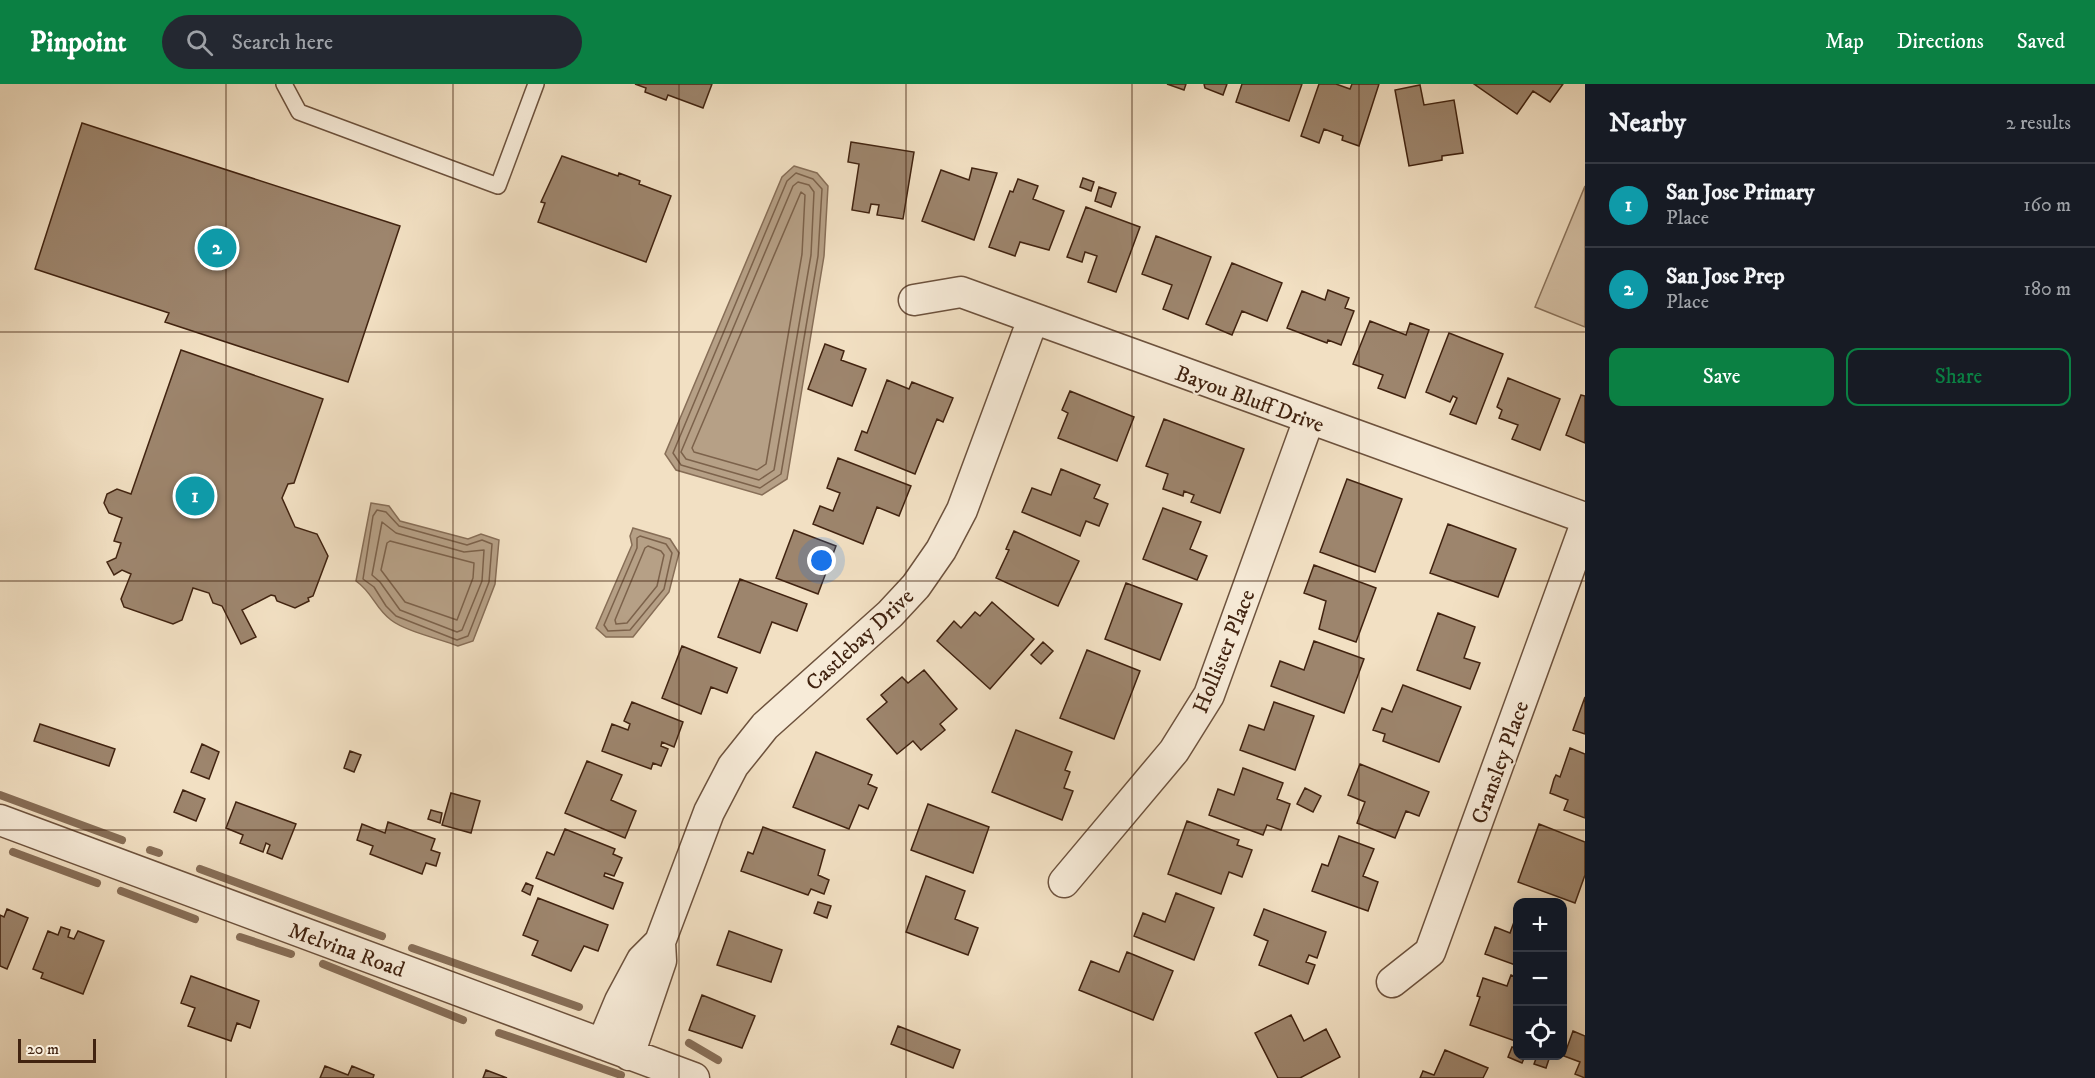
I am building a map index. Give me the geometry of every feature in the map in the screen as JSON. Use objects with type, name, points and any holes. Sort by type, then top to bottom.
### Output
[{"type":"street","name":"Bayou Bluff Drive","points":[[914,300],[961,292],[1585,518]]},
{"type":"street","name":"Castlebay Drive","points":[[615,1049],[620,1001],[642,960],[660,942],[709,812],[733,766],[765,726],[890,614],[916,586],[941,550],[962,510],[1033,319]]},
{"type":"street","name":"Hollister Place","points":[[1064,882],[1174,751],[1204,705],[1223,661],[1309,419]]},
{"type":"street","name":"Cransley Place","points":[[1392,982],[1430,952],[1585,526]]},
{"type":"street","name":"Melvina Road","points":[[0,820],[694,1078]]},
{"type":"lane","points":[[284,84],[299,112],[498,186],[536,84]]},
{"type":"shaded area","points":[[1585,186],[1585,327],[1535,307]]},
{"type":"water","points":[[794,166],[817,173],[828,186],[824,256],[787,479],[762,495],[676,470],[665,454],[782,177]]},
{"type":"water","points":[[371,503],[389,506],[400,521],[468,539],[481,534],[499,540],[495,584],[473,641],[458,646],[397,624],[381,611],[366,590],[356,581]]},
{"type":"water","points":[[633,528],[670,539],[679,553],[669,592],[633,637],[606,637],[596,628],[632,545],[630,536]]},
{"type":"building","points":[[635,84],[712,84],[703,108],[668,95],[666,100],[645,92],[646,88]]},
{"type":"building","points":[[1167,84],[1186,84],[1184,90]]},
{"type":"building","points":[[1204,84],[1227,84],[1223,95],[1205,88]]},
{"type":"building","points":[[1242,84],[1302,84],[1289,121],[1236,102]]},
{"type":"building","points":[[1319,84],[1336,84],[1350,89],[1352,84],[1379,84],[1359,146],[1342,140],[1343,136],[1324,129],[1319,143],[1301,136]]},
{"type":"building","points":[[1474,84],[1563,84],[1550,102],[1533,91],[1517,114]]},
{"type":"building","points":[[1420,85],[1424,105],[1454,100],[1463,153],[1442,156],[1442,160],[1409,166],[1395,90]]},
{"type":"building","points":[[82,123],[400,226],[348,382],[165,322],[169,313],[35,269]]},
{"type":"building","points":[[851,142],[914,152],[903,219],[877,215],[879,205],[871,204],[869,213],[852,210],[859,164],[848,162]]},
{"type":"building","points":[[562,156],[618,176],[619,173],[640,181],[639,184],[671,196],[646,262],[538,222],[545,203],[541,202]]},
{"type":"building","points":[[972,168],[997,173],[974,240],[922,221],[941,170],[969,180]]},
{"type":"building","points":[[1083,178],[1094,182],[1091,191],[1080,187]]},
{"type":"building","points":[[1018,179],[1038,186],[1033,199],[1064,211],[1049,250],[1020,242],[1015,256],[989,247],[1010,191],[1013,192]]},
{"type":"building","points":[[1099,187],[1116,193],[1111,207],[1095,201]]},
{"type":"building","points":[[1086,207],[1140,227],[1116,292],[1088,282],[1097,256],[1085,252],[1082,262],[1067,257]]},
{"type":"building","points":[[1156,236],[1211,257],[1188,319],[1163,309],[1172,285],[1142,274]]},
{"type":"building","points":[[1232,263],[1282,283],[1267,321],[1242,311],[1232,335],[1206,324]]},
{"type":"building","points":[[1328,290],[1349,298],[1345,308],[1354,311],[1341,345],[1328,340],[1327,343],[1287,328],[1302,291],[1325,300]]},
{"type":"building","points":[[1370,321],[1406,335],[1410,323],[1429,330],[1405,398],[1378,388],[1383,375],[1353,364]]},
{"type":"building","points":[[1449,333],[1503,354],[1476,424],[1450,414],[1457,398],[1453,396],[1450,402],[1426,392]]},
{"type":"building","points":[[825,344],[844,351],[841,360],[866,369],[852,406],[808,389]]},
{"type":"building","points":[[181,350],[323,399],[294,483],[288,484],[282,498],[295,527],[317,534],[328,556],[313,596],[308,598],[309,601],[295,608],[277,601],[275,596],[271,595],[242,610],[256,637],[241,644],[222,606],[213,603],[209,593],[193,588],[182,620],[173,624],[124,607],[121,599],[131,574],[122,570],[114,575],[107,562],[116,558],[121,543],[114,541],[122,518],[109,513],[104,503],[107,494],[117,489],[131,494]]},
{"type":"building","points":[[1508,378],[1560,399],[1540,450],[1512,439],[1518,425],[1499,418],[1502,410],[1497,407]]},
{"type":"building","points":[[887,380],[909,389],[912,382],[953,398],[943,422],[937,419],[915,474],[855,450],[862,431],[867,433]]},
{"type":"building","points":[[1070,391],[1134,417],[1117,461],[1058,438],[1068,413],[1062,410]]},
{"type":"building","points":[[1581,395],[1585,396],[1585,443],[1566,435]]},
{"type":"building","points":[[1164,419],[1244,449],[1220,513],[1191,502],[1194,495],[1184,491],[1183,496],[1163,489],[1168,474],[1146,466]]},
{"type":"building","points":[[838,458],[911,486],[899,516],[877,507],[863,544],[813,524],[820,506],[833,511],[840,493],[827,488]]},
{"type":"building","points":[[1061,469],[1100,485],[1094,498],[1108,504],[1099,526],[1086,521],[1080,536],[1022,512],[1032,488],[1051,495]]},
{"type":"building","points":[[1347,479],[1402,499],[1375,572],[1320,552]]},
{"type":"building","points":[[1163,508],[1201,522],[1190,549],[1207,556],[1197,580],[1143,559]]},
{"type":"building","points":[[1448,524],[1516,549],[1498,597],[1430,573]]},
{"type":"building","points":[[794,530],[836,546],[818,594],[776,578]]},
{"type":"building","points":[[1014,531],[1079,561],[1058,606],[996,578],[1009,550],[1006,549]]},
{"type":"building","points":[[1314,565],[1376,588],[1356,642],[1319,629],[1326,601],[1304,593]]},
{"type":"building","points":[[740,579],[807,604],[797,631],[772,622],[760,653],[718,637]]},
{"type":"building","points":[[1126,583],[1182,604],[1160,660],[1105,639]]},
{"type":"building","points":[[992,602],[1034,639],[990,689],[937,641],[954,621],[961,628],[975,612],[980,616]]},
{"type":"building","points":[[1438,613],[1475,627],[1464,658],[1480,663],[1470,689],[1417,670]]},
{"type":"building","points":[[1314,641],[1364,659],[1344,713],[1271,686],[1280,661],[1304,670]]},
{"type":"building","points":[[1043,642],[1053,651],[1041,664],[1031,655]]},
{"type":"building","points":[[682,646],[737,668],[727,693],[711,687],[701,714],[662,698]]},
{"type":"building","points":[[1087,650],[1140,671],[1114,739],[1060,718]]},
{"type":"building","points":[[924,670],[957,709],[940,724],[945,730],[921,750],[913,741],[897,754],[867,719],[887,702],[881,695],[902,677],[908,683]]},
{"type":"building","points":[[1403,685],[1461,707],[1439,762],[1383,741],[1385,734],[1373,730],[1382,708],[1392,712]]},
{"type":"building","points":[[1585,697],[1585,734],[1573,730]]},
{"type":"building","points":[[632,702],[683,722],[674,747],[662,742],[661,746],[668,749],[661,766],[653,763],[651,769],[602,751],[612,724],[628,730],[630,724],[624,721]]},
{"type":"building","points":[[1274,702],[1314,716],[1295,770],[1240,750],[1249,725],[1264,730]]},
{"type":"building","points":[[40,724],[115,749],[109,766],[34,741]]},
{"type":"building","points":[[1016,730],[1072,752],[1065,770],[1070,772],[1064,788],[1073,791],[1062,820],[992,792]]},
{"type":"building","points":[[202,744],[219,752],[209,779],[191,772]]},
{"type":"building","points":[[1570,748],[1585,754],[1585,818],[1564,810],[1568,800],[1550,793],[1556,775],[1560,777]]},
{"type":"building","points":[[350,751],[361,755],[354,772],[344,768]]},
{"type":"building","points":[[816,752],[872,775],[868,784],[877,788],[868,809],[859,805],[849,829],[793,807]]},
{"type":"building","points":[[587,761],[622,775],[611,800],[636,811],[625,838],[565,813]]},
{"type":"building","points":[[1360,764],[1429,792],[1419,816],[1406,811],[1395,838],[1357,823],[1365,802],[1348,795]]},
{"type":"building","points":[[1243,768],[1283,783],[1277,799],[1290,804],[1281,830],[1267,825],[1263,835],[1209,815],[1218,789],[1234,795]]},
{"type":"building","points":[[1305,788],[1321,796],[1313,812],[1297,804]]},
{"type":"building","points":[[183,790],[205,799],[196,821],[174,812]]},
{"type":"building","points":[[451,793],[480,801],[471,833],[442,825]]},
{"type":"building","points":[[236,802],[296,824],[282,859],[267,853],[270,845],[266,843],[263,852],[240,843],[243,835],[226,828]]},
{"type":"building","points":[[928,804],[989,827],[973,873],[911,850]]},
{"type":"building","points":[[431,810],[442,813],[440,823],[428,819]]},
{"type":"building","points":[[1187,821],[1239,840],[1237,845],[1252,850],[1242,877],[1229,872],[1221,894],[1168,874]]},
{"type":"building","points":[[388,822],[435,839],[431,850],[440,853],[436,866],[426,863],[422,874],[370,854],[373,846],[357,840],[362,824],[385,833]]},
{"type":"building","points":[[1539,824],[1585,842],[1585,875],[1575,903],[1567,898],[1518,882]]},
{"type":"building","points":[[763,827],[825,850],[818,875],[829,880],[824,894],[811,889],[808,895],[741,871],[748,852],[753,854]]},
{"type":"building","points":[[565,829],[615,849],[613,854],[622,858],[614,876],[605,873],[604,876],[623,883],[613,909],[536,878],[547,852],[554,855]]},
{"type":"building","points":[[1339,836],[1374,849],[1363,876],[1378,882],[1368,911],[1312,891],[1322,864],[1328,866]]},
{"type":"building","points":[[926,876],[965,891],[955,919],[978,928],[968,955],[906,932]]},
{"type":"building","points":[[526,883],[533,886],[530,895],[522,891]]},
{"type":"building","points":[[1176,893],[1214,908],[1194,960],[1134,936],[1143,913],[1165,922]]},
{"type":"building","points":[[538,898],[608,925],[598,951],[584,946],[571,971],[532,955],[538,941],[523,935]]},
{"type":"building","points":[[818,902],[831,906],[827,918],[814,913]]},
{"type":"building","points":[[7,909],[28,918],[7,969],[0,966],[0,915],[4,917]]},
{"type":"building","points":[[1264,909],[1326,932],[1317,958],[1309,955],[1306,962],[1315,965],[1308,984],[1259,965],[1268,941],[1254,935]]},
{"type":"building","points":[[1513,925],[1513,964],[1485,954],[1495,927],[1510,933]]},
{"type":"building","points":[[61,927],[70,930],[68,937],[74,939],[78,931],[104,941],[83,994],[41,978],[43,973],[33,969],[48,931],[58,935]]},
{"type":"building","points":[[729,931],[782,950],[771,982],[717,965]]},
{"type":"building","points":[[1127,952],[1173,971],[1153,1020],[1079,990],[1091,961],[1119,972]]},
{"type":"building","points":[[1511,975],[1513,976],[1513,1040],[1470,1025],[1480,997],[1477,996],[1483,978],[1507,986]]},
{"type":"building","points":[[191,976],[259,1001],[250,1028],[237,1023],[231,1041],[188,1026],[195,1008],[181,1003]]},
{"type":"building","points":[[702,995],[755,1016],[742,1048],[689,1030]]},
{"type":"building","points":[[1291,1015],[1304,1041],[1326,1029],[1340,1057],[1300,1078],[1278,1078],[1255,1033]]},
{"type":"building","points":[[898,1026],[960,1050],[953,1068],[891,1044]]},
{"type":"building","points":[[1573,1031],[1585,1036],[1585,1078],[1575,1074],[1580,1062],[1567,1057],[1567,1048]]},
{"type":"building","points":[[1512,1047],[1513,1047],[1513,1059],[1508,1057]]},
{"type":"building","points":[[1445,1050],[1488,1068],[1483,1078],[1420,1078],[1423,1071],[1434,1075]]},
{"type":"building","points":[[1536,1060],[1549,1060],[1546,1068],[1534,1064]]},
{"type":"building","points":[[325,1066],[348,1075],[352,1066],[374,1075],[373,1078],[320,1078]]},
{"type":"building","points":[[486,1070],[507,1078],[483,1078]]},
{"type":"waterway","points":[[0,795],[122,840]]},
{"type":"waterway","points":[[150,850],[159,853]]},
{"type":"waterway","points":[[13,852],[97,883]]},
{"type":"waterway","points":[[200,869],[382,936]]},
{"type":"waterway","points":[[121,891],[195,919]]},
{"type":"waterway","points":[[240,937],[291,954]]},
{"type":"waterway","points":[[412,948],[579,1007]]},
{"type":"waterway","points":[[323,964],[463,1020]]},
{"type":"waterway","points":[[499,1033],[621,1075]]},
{"type":"waterway","points":[[689,1043],[718,1060]]},
{"type":"place","name":"San Jose Prep","points":[[217,248]]},
{"type":"place","name":"San Jose Primary","points":[[195,496]]}]
